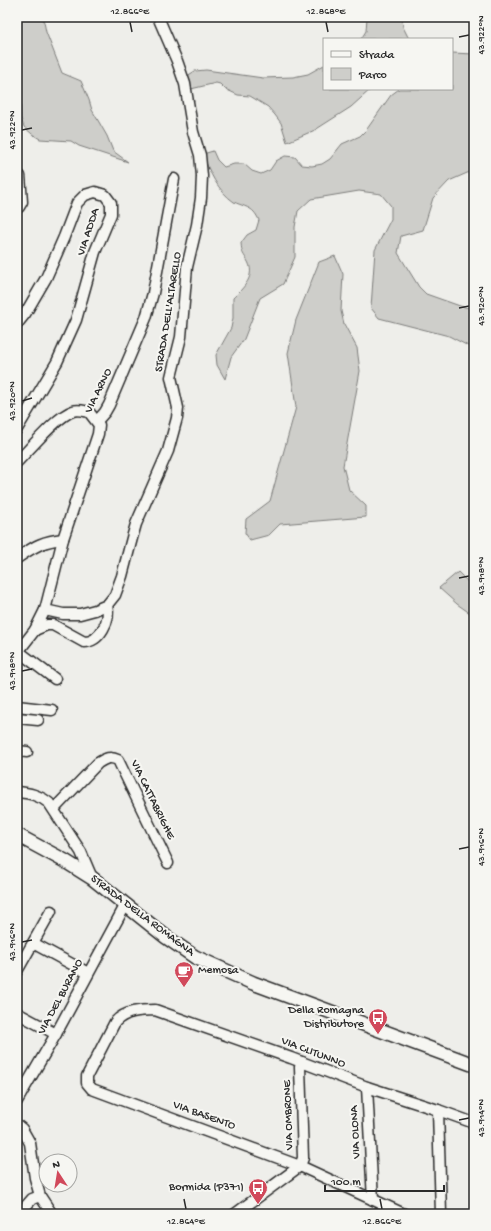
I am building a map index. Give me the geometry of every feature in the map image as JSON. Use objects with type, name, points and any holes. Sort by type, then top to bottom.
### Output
[{"type":"main road","name":"STRADA DELLA ROMAGNA","points":[[17,834],[92,878],[170,940],[195,956],[222,970],[253,983],[474,1065]]},
{"type":"street","name":"STRADA DELL'ALTARELLO","points":[[35,630],[47,625],[53,625],[84,642],[89,642],[102,630],[108,617],[109,611],[107,605],[115,595],[122,576],[136,524],[168,451],[178,418],[178,408],[171,377],[181,337],[187,267],[197,225],[201,198],[202,176],[201,162],[193,132],[185,84],[158,17]]},
{"type":"street","points":[[17,208],[19,208],[22,202],[20,176]]},
{"type":"street","name":"VIA ARNO","points":[[18,652],[35,630],[45,610],[63,539],[98,434],[99,429],[97,421],[109,405],[146,318],[153,293],[174,179]]},
{"type":"street","name":"VIA ADDA","points":[[17,324],[25,314],[46,278],[77,203],[85,195],[94,192],[105,195],[111,203],[111,214],[95,252],[76,320],[57,362],[17,429]]},
{"type":"street","points":[[17,462],[57,421],[68,413],[74,410],[89,412],[97,421]]},
{"type":"street","points":[[17,558],[41,543],[50,540],[63,539]]},
{"type":"street","points":[[45,610],[63,614],[80,614],[107,605]]},
{"type":"street","points":[[18,652],[55,679]]},
{"type":"street","points":[[17,706],[52,710]]},
{"type":"street","points":[[17,718],[38,720]]},
{"type":"street","name":"VIA CATTABRIGHE","points":[[54,808],[98,763],[106,758],[118,760],[168,863]]},
{"type":"street","points":[[17,792],[31,793],[43,798],[54,808],[80,852],[92,878]]},
{"type":"street","name":"VIA DEL BURANO","points":[[17,1100],[56,1034],[126,904]]},
{"type":"street","points":[[17,971],[51,911]]},
{"type":"street","points":[[33,943],[88,973]]},
{"type":"street","name":"VIA CLITUNNO","points":[[143,1010],[155,1010],[474,1124]]},
{"type":"street","name":"VIA BASENTO","points":[[143,1010],[126,1014],[119,1017],[115,1022],[87,1076],[90,1087],[300,1166],[404,1214]]},
{"type":"street","points":[[17,1013],[56,1034]]},
{"type":"street","name":"VIA OMBRONE","points":[[300,1166],[303,1158],[300,1067],[302,1062]]},
{"type":"street","name":"VIA OLONA","points":[[367,1087],[373,1200]]},
{"type":"street","points":[[438,1110],[441,1214]]},
{"type":"street","points":[[17,1125],[22,1129],[30,1143],[35,1178],[40,1196],[52,1214]]},
{"type":"street","points":[[235,1214],[300,1166]]},
{"type":"street","points":[[19,1214],[32,1199],[40,1196]]},
{"type":"green space","points":[[17,17],[42,17],[46,32],[62,73],[81,81],[92,110],[107,136],[113,151],[128,162],[79,146],[71,141],[40,139],[24,127],[21,118],[20,82],[17,75]]},
{"type":"green space","points":[[367,17],[402,17],[403,27],[408,38],[362,38],[366,31]]},
{"type":"green space","points":[[453,53],[474,54],[474,170],[449,181],[433,198],[423,230],[401,236],[398,253],[419,287],[426,294],[460,306],[474,309],[474,349],[449,336],[379,318],[371,308],[375,250],[391,219],[391,206],[381,194],[359,191],[311,199],[298,211],[295,227],[295,257],[283,284],[260,298],[244,339],[231,357],[225,379],[217,365],[216,355],[231,328],[233,318],[233,298],[248,281],[250,276],[250,266],[242,252],[241,243],[247,235],[256,230],[259,220],[252,210],[228,198],[211,174],[203,154],[213,151],[217,160],[224,167],[234,164],[244,164],[252,171],[261,174],[270,170],[276,161],[285,156],[295,157],[302,165],[312,166],[322,164],[330,159],[342,144],[360,136],[367,129],[391,95],[398,90],[453,90]]},
{"type":"green space","points":[[323,66],[323,90],[370,90],[351,107],[315,130],[287,142],[281,123],[268,107],[250,96],[238,95],[216,83],[191,89],[187,76],[195,71],[206,70],[263,78],[293,77],[308,74]]},
{"type":"green space","points":[[335,256],[343,274],[341,311],[344,324],[357,348],[360,371],[343,466],[349,490],[366,506],[366,517],[280,524],[269,535],[250,540],[245,533],[246,519],[270,501],[296,407],[288,353],[296,320],[319,262]]},
{"type":"green space","points":[[458,572],[474,588],[474,616],[457,604],[439,588]]},
{"type":"place","name":"Memosa","points":[[184,988]]},
{"type":"place","name":"Della Romagna Distributore","points":[[378,1035]]},
{"type":"place","name":"Bormida (P371)","points":[[258,1205]]}]
